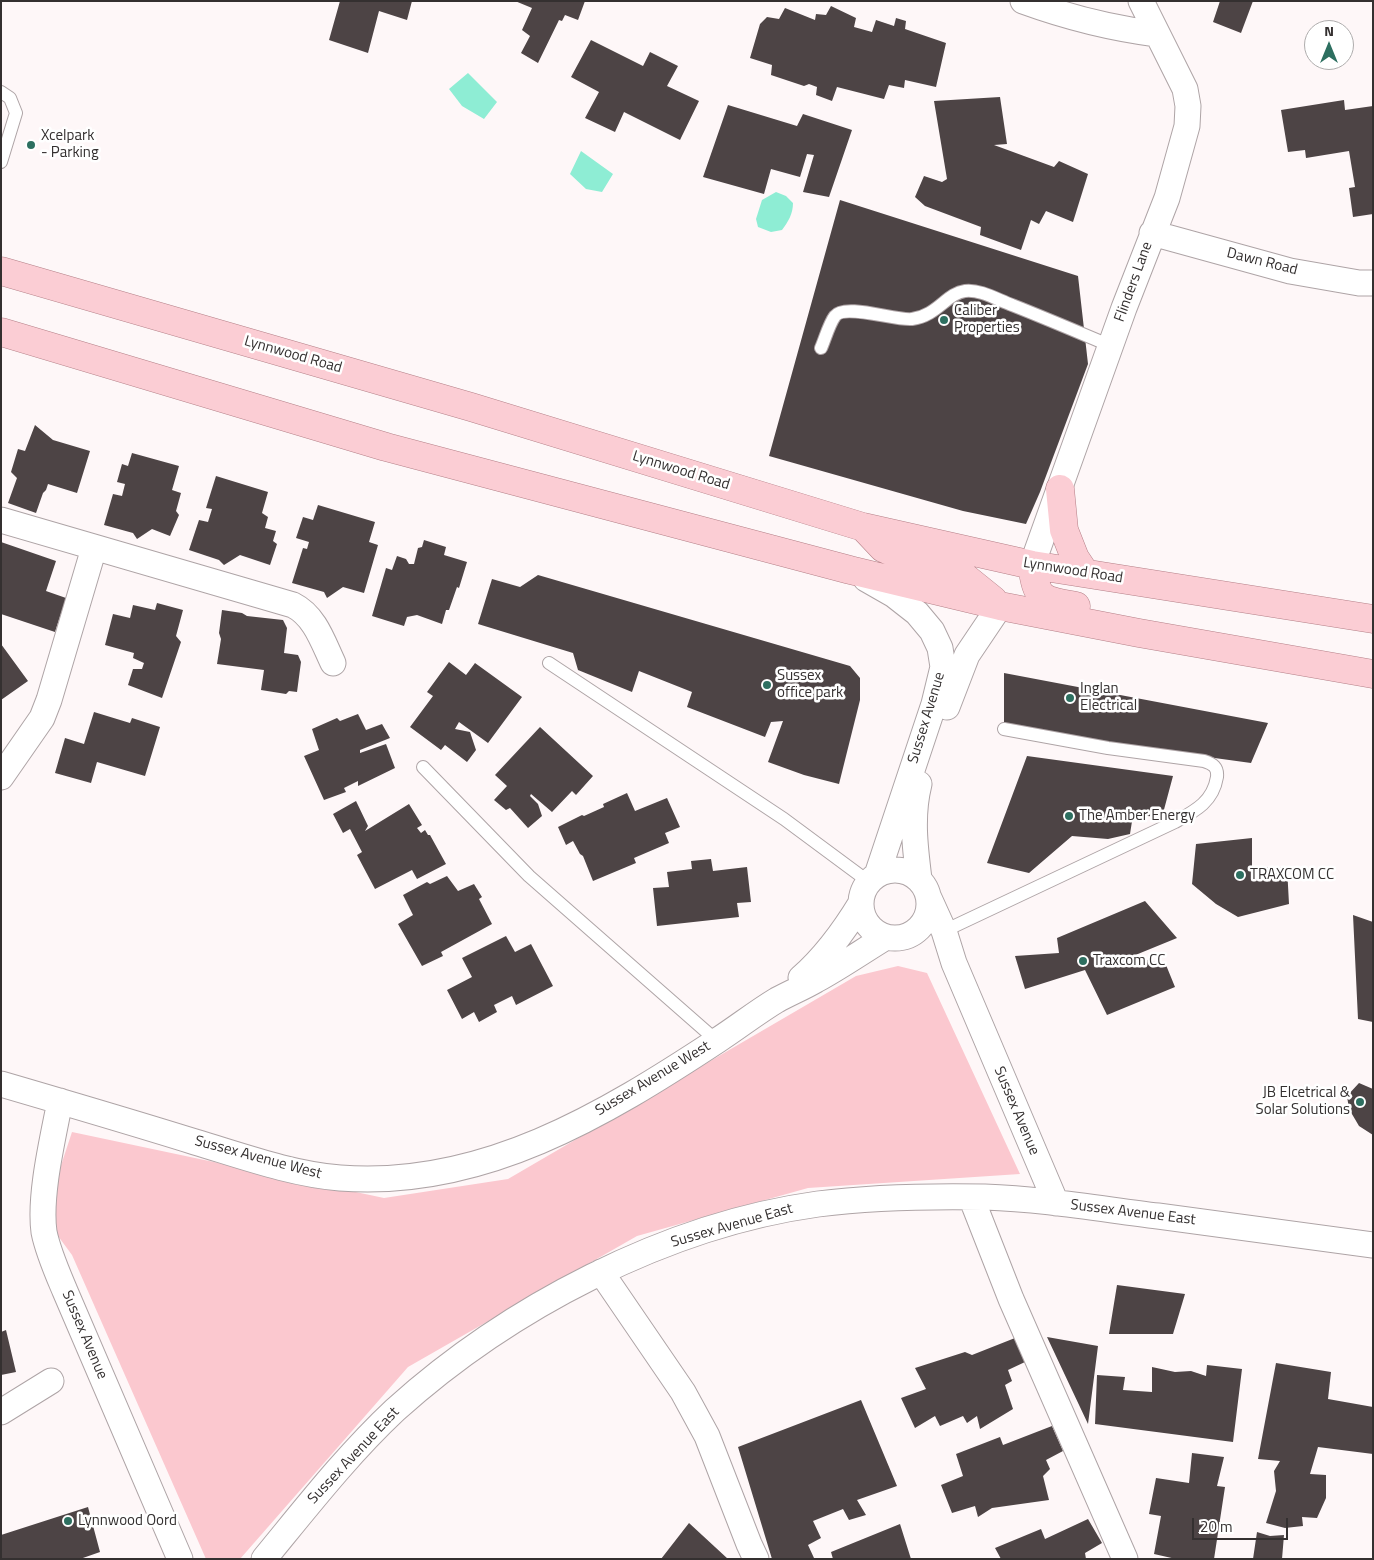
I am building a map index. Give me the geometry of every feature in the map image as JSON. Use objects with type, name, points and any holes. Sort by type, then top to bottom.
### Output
[{"type":"main road","name":"Lynnwood Road","points":[[1,271],[471,407],[863,527],[1032,565],[1373,619]]},
{"type":"main road","points":[[1,332],[386,447],[850,570],[1000,606],[1168,639],[1373,674]]},
{"type":"main road","points":[[1060,488],[1064,530],[1075,558],[1084,573]]},
{"type":"main road","points":[[863,527],[883,548],[910,560],[954,571],[962,575],[1000,606]]},
{"type":"main road","points":[[1032,565],[1037,590],[1048,600],[1131,617],[1168,639]]},
{"type":"street","points":[[1023,1],[1093,23],[1156,34]]},
{"type":"street","name":"Flinders Lane","points":[[1032,565],[1152,234],[1167,198],[1180,158],[1187,126],[1188,113],[1185,89],[1141,1]]},
{"type":"street","name":"Dawn Road","points":[[1152,234],[1290,271],[1359,283],[1373,283]]},
{"type":"street","points":[[1,520],[293,605],[302,609],[310,618],[333,663]]},
{"type":"street","points":[[1,777],[42,718],[50,700],[94,548]]},
{"type":"street","name":"Sussex Avenue","points":[[777,1000],[812,969],[844,930],[869,887],[934,704],[943,667],[940,648],[932,631],[917,613],[894,594],[850,570]]},
{"type":"street","name":"Sussex Avenue","points":[[1000,606],[967,655],[922,775],[914,809],[914,843],[924,889],[944,931],[954,963],[1056,1203]]},
{"type":"street","points":[[899,870],[909,873],[924,889],[930,910],[926,921],[913,933],[897,938],[886,937],[876,932],[862,914],[869,887],[888,871],[899,870]]},
{"type":"street","name":"Sussex Avenue","points":[[913,933],[954,963]]},
{"type":"street","points":[[777,1000],[816,980],[886,937]]},
{"type":"street","name":"Sussex Avenue West","points":[[1,1084],[247,1158],[308,1173],[339,1178],[375,1179],[427,1175],[490,1161],[571,1127],[640,1090],[777,1000]]},
{"type":"street","name":"Sussex Avenue","points":[[60,1101],[44,1198],[44,1231],[53,1262],[180,1559]]},
{"type":"street","name":"Sussex Avenue East","points":[[264,1559],[369,1436],[428,1382],[507,1324],[558,1293],[601,1272],[670,1243],[760,1215],[822,1204],[914,1197],[987,1197],[1056,1203],[1373,1245]]},
{"type":"street","points":[[971,1197],[1011,1299],[1125,1559]]},
{"type":"street","points":[[601,1272],[683,1392],[693,1410],[707,1436],[756,1559]]},
{"type":"street","points":[[1,1412],[51,1381]]},
{"type":"lane","points":[[1,92],[10,98],[16,113],[1,162]]},
{"type":"lane","points":[[821,348],[835,316],[842,311],[910,319],[926,317],[957,293],[966,291],[984,294],[1111,346]]},
{"type":"lane","points":[[549,664],[784,819],[869,887]]},
{"type":"lane","points":[[944,931],[1175,822],[1204,804],[1216,785],[1218,773],[1216,768],[1213,764],[1204,761],[1108,748],[1004,729]]},
{"type":"lane","points":[[423,767],[529,876],[717,1041]]},
{"type":"shaded area","points":[[468,73],[497,102],[484,119],[462,106],[449,89]]},
{"type":"shaded area","points":[[581,151],[613,174],[602,192],[586,189],[570,174]]},
{"type":"shaded area","points":[[776,192],[786,196],[793,203],[793,207],[790,218],[782,230],[771,232],[758,227],[756,219],[762,200]]},
{"type":"shaded area","points":[[898,966],[927,973],[1020,1174],[808,1188],[637,1236],[408,1367],[240,1559],[206,1559],[72,1255],[44,1217],[72,1132],[384,1198],[508,1179],[856,976]]},
{"type":"building","points":[[340,1],[412,1],[407,20],[379,11],[368,53],[329,40]]},
{"type":"building","points":[[515,1],[585,1],[578,20],[565,15],[562,21],[559,20],[538,63],[521,53],[530,36],[522,30],[532,8]]},
{"type":"building","points":[[1220,1],[1253,1],[1241,33],[1213,22]]},
{"type":"building","points":[[831,6],[856,18],[854,27],[872,32],[876,20],[894,26],[896,18],[906,21],[905,29],[946,43],[936,87],[905,80],[904,88],[889,85],[884,99],[837,87],[832,101],[816,95],[817,87],[809,84],[804,86],[771,75],[772,65],[750,58],[760,24],[767,17],[779,19],[785,8],[815,20],[816,14],[826,15]]},
{"type":"building","points":[[591,40],[643,66],[650,52],[678,66],[667,86],[699,101],[680,140],[624,112],[615,132],[585,118],[599,92],[571,77]]},
{"type":"building","points":[[1000,97],[1007,144],[994,145],[1054,167],[1059,161],[1088,174],[1073,222],[1046,211],[1039,224],[1031,220],[1021,250],[980,235],[981,227],[925,206],[915,197],[924,176],[942,182],[947,179],[934,101]]},
{"type":"building","points":[[1344,100],[1345,110],[1373,106],[1373,214],[1353,217],[1349,188],[1355,187],[1349,151],[1306,158],[1305,150],[1288,152],[1281,110]]},
{"type":"building","points":[[728,105],[797,126],[803,114],[852,130],[829,197],[803,192],[814,155],[807,154],[800,177],[771,169],[764,194],[703,177]]},
{"type":"building","name":"Caliber Properties","points":[[840,200],[1078,276],[1088,364],[1026,524],[963,511],[769,456]]},
{"type":"building","points":[[35,425],[53,440],[90,451],[77,493],[48,484],[36,513],[8,503],[17,478],[11,472],[18,449],[25,451]]},
{"type":"building","points":[[132,453],[179,466],[172,490],[181,493],[176,511],[179,515],[170,536],[152,529],[137,539],[133,533],[104,525],[113,494],[122,496],[125,484],[117,482],[122,464],[128,466]]},
{"type":"building","points":[[216,476],[268,492],[262,513],[268,517],[265,528],[276,531],[273,541],[277,544],[270,565],[240,555],[224,565],[219,560],[189,550],[199,520],[208,522],[212,509],[206,508]]},
{"type":"building","points":[[318,505],[375,522],[369,542],[378,545],[364,593],[343,587],[327,598],[324,592],[292,583],[303,548],[307,549],[309,542],[296,538],[303,517],[313,520]]},
{"type":"building","points":[[424,540],[446,547],[444,555],[467,562],[459,588],[457,587],[449,610],[446,610],[442,624],[417,615],[407,617],[404,626],[372,616],[386,568],[392,570],[397,556],[406,559],[409,564],[414,564],[418,548],[422,547]]},
{"type":"building","points":[[1,542],[56,561],[46,591],[66,598],[55,632],[1,614]]},
{"type":"building","name":"Sussex office park","points":[[538,575],[850,666],[860,678],[860,700],[839,784],[804,775],[768,762],[783,721],[771,722],[765,737],[687,707],[692,692],[639,671],[632,692],[578,670],[573,653],[478,624],[492,579],[520,587]]},
{"type":"building","points":[[157,603],[183,610],[176,636],[181,642],[162,698],[128,685],[133,669],[142,669],[144,663],[133,658],[134,653],[105,645],[113,614],[130,618],[133,605],[155,610]]},
{"type":"building","points":[[222,610],[242,613],[247,616],[283,620],[287,628],[284,653],[298,655],[301,662],[297,692],[289,691],[286,694],[261,690],[264,670],[217,664],[221,639],[219,633]]},
{"type":"building","points":[[1,644],[28,681],[1,700]]},
{"type":"building","points":[[449,662],[466,675],[475,663],[522,697],[488,743],[459,722],[455,729],[470,732],[476,750],[467,762],[445,745],[441,750],[410,727],[433,696],[427,692]]},
{"type":"building","name":"Inglan Electrical","points":[[1004,673],[1268,723],[1251,763],[1004,729]]},
{"type":"building","points":[[94,712],[130,723],[132,718],[160,727],[145,776],[97,762],[91,783],[55,773],[65,738],[84,744]]},
{"type":"building","points":[[358,714],[366,730],[382,724],[390,738],[360,750],[360,753],[386,744],[395,768],[358,786],[358,781],[344,788],[346,792],[324,800],[304,756],[319,750],[312,729],[337,718],[340,721]]},
{"type":"building","points":[[540,727],[593,776],[576,795],[572,791],[552,812],[531,794],[530,796],[538,804],[542,816],[528,828],[510,808],[506,810],[494,800],[507,786],[495,775]]},
{"type":"building","name":"The Amber Energy","points":[[1027,756],[1173,776],[1162,817],[1133,815],[1130,834],[1108,839],[1072,836],[1029,873],[987,863]]},
{"type":"building","points":[[627,793],[635,811],[667,798],[680,827],[665,833],[669,843],[634,858],[636,863],[593,881],[583,856],[573,841],[566,845],[558,827],[604,807],[603,804]]},
{"type":"building","points":[[356,801],[368,826],[365,831],[409,804],[422,825],[417,828],[421,833],[425,830],[430,835],[446,864],[417,879],[412,870],[375,889],[357,855],[362,852],[350,829],[343,833],[333,814]]},
{"type":"building","name":"TRAXCOM CC","points":[[1252,838],[1252,867],[1287,867],[1289,904],[1238,917],[1216,904],[1192,884],[1196,844]]},
{"type":"building","points":[[711,859],[713,871],[747,867],[751,902],[737,903],[739,917],[657,926],[653,888],[669,887],[667,872],[692,869],[691,861]]},
{"type":"building","points":[[447,876],[458,891],[474,884],[482,897],[479,899],[492,924],[441,952],[443,956],[422,966],[398,924],[413,915],[403,895],[427,882],[430,884]]},
{"type":"building","name":"Traxcom CC","points":[[1145,901],[1177,938],[1133,956],[1166,965],[1175,987],[1107,1015],[1085,970],[1025,989],[1015,956],[1059,953],[1057,938]]},
{"type":"building","points":[[1353,915],[1373,922],[1373,1022],[1358,1019]]},
{"type":"building","points":[[506,936],[515,952],[531,944],[553,986],[516,1005],[512,996],[494,1005],[497,1012],[479,1022],[474,1012],[462,1019],[447,990],[472,977],[462,958]]},
{"type":"building","name":"JB Elcetrical & Solar Solutions","points":[[1359,1083],[1373,1089],[1373,1135],[1359,1126],[1349,1109],[1347,1096]]},
{"type":"building","points":[[1117,1285],[1185,1294],[1173,1334],[1109,1334]]},
{"type":"building","points":[[6,1330],[16,1372],[1,1375],[1,1332]]},
{"type":"building","points":[[1047,1337],[1098,1346],[1088,1424]]},
{"type":"building","points":[[1015,1338],[1025,1362],[1008,1370],[1012,1381],[1005,1385],[1013,1409],[980,1429],[977,1416],[967,1423],[963,1416],[940,1426],[935,1416],[915,1428],[901,1398],[926,1389],[915,1368],[965,1352],[972,1355]]},
{"type":"building","points":[[1276,1363],[1331,1372],[1328,1399],[1373,1407],[1373,1454],[1318,1447],[1310,1474],[1326,1475],[1326,1498],[1317,1518],[1302,1517],[1303,1526],[1285,1528],[1266,1523],[1276,1491],[1274,1471],[1280,1461],[1258,1459]]},
{"type":"building","points":[[1207,1365],[1242,1369],[1233,1442],[1095,1424],[1097,1375],[1125,1377],[1123,1390],[1152,1392],[1152,1367],[1175,1372],[1191,1371],[1206,1376]]},
{"type":"building","points":[[861,1400],[897,1486],[857,1500],[866,1515],[849,1520],[843,1509],[813,1521],[821,1538],[808,1545],[814,1558],[772,1559],[738,1447]]},
{"type":"building","points":[[1052,1426],[1063,1451],[1046,1460],[1050,1469],[1043,1476],[1049,1500],[992,1508],[978,1517],[975,1506],[952,1513],[941,1485],[963,1476],[956,1454],[1000,1437],[1003,1445]]},
{"type":"building","points":[[1192,1453],[1224,1457],[1217,1486],[1225,1487],[1214,1559],[1176,1559],[1154,1554],[1161,1516],[1149,1514],[1156,1478],[1189,1483]]},
{"type":"building","name":"Lynnwood Oord","points":[[88,1507],[100,1552],[80,1559],[1,1559],[1,1535]]},
{"type":"building","points":[[1088,1519],[1102,1543],[1085,1553],[1086,1559],[1001,1559],[995,1548],[1041,1529],[1045,1539]]},
{"type":"building","points":[[689,1523],[728,1559],[661,1559]]},
{"type":"building","points":[[900,1524],[911,1559],[833,1559],[831,1552]]},
{"type":"building","points":[[1257,1532],[1270,1536],[1284,1535],[1282,1559],[1253,1559]]},
{"type":"place","name":"Xcelpark - Parking","points":[[31,145]]},
{"type":"place","name":"Caliber Properties","points":[[944,320]]},
{"type":"place","name":"Sussex office park","points":[[767,685]]},
{"type":"place","name":"Inglan Electrical","points":[[1070,698]]},
{"type":"place","name":"The Amber Energy","points":[[1069,816]]},
{"type":"place","name":"TRAXCOM CC","points":[[1240,875]]},
{"type":"place","name":"Traxcom CC","points":[[1083,961]]},
{"type":"place","name":"JB Elcetrical & Solar Solutions","points":[[1360,1102]]},
{"type":"place","name":"Lynnwood Oord","points":[[68,1521]]}]
